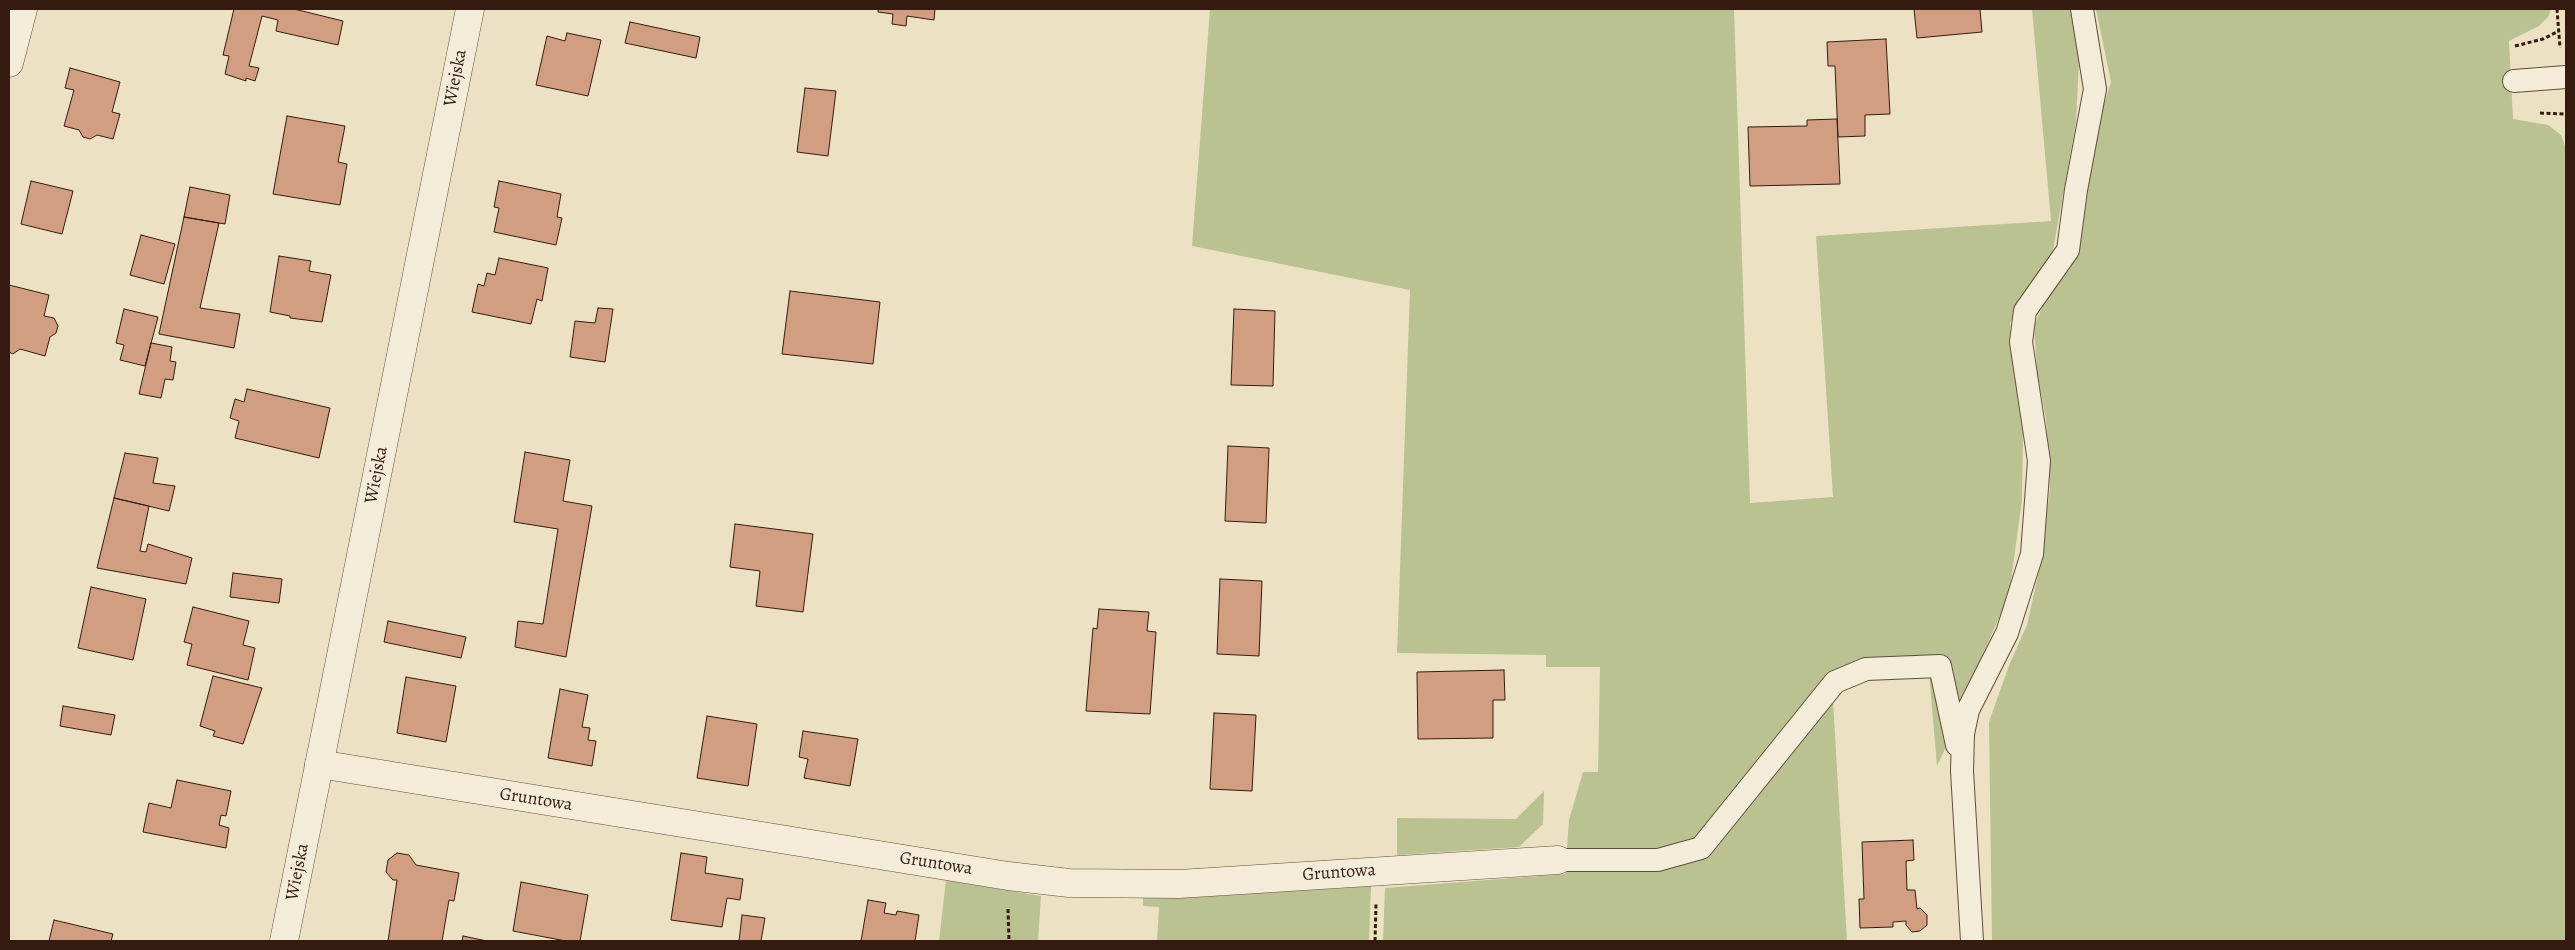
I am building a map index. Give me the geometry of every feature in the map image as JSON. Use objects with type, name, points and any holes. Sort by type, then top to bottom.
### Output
[{"type":"street","points":[[9,63],[23,9]]},
{"type":"street","name":"Wiejska","points":[[284,941],[470,9]]},
{"type":"street","name":"Gruntowa","points":[[319,764],[998,874],[1069,883],[1179,884],[1558,860]]},
{"type":"lane","points":[[1972,941],[1962,771],[1963,734],[1968,710],[2007,634],[2032,554],[2039,462],[2021,342],[2025,311],[2068,250],[2076,190],[2095,89],[2082,9]]},
{"type":"lane","points":[[2514,81],[2566,77]]},
{"type":"lane","points":[[1558,860],[1658,860],[1701,848],[1835,682],[1866,669],[1940,666],[1962,771]]},
{"type":"path","points":[[2515,46],[2542,39],[2559,32]]},
{"type":"path","points":[[2531,112],[2566,114]]},
{"type":"green space","points":[[1210,9],[1734,9],[1750,503],[1833,497],[1816,236],[2051,221],[2032,9],[2070,9],[2079,61],[2076,122],[2052,256],[2025,293],[2010,323],[2012,357],[2021,390],[2023,434],[2022,500],[2009,595],[1979,663],[1955,709],[1948,743],[1937,766],[1929,673],[1851,679],[1833,700],[1847,941],[1383,941],[1385,888],[1565,874],[1569,820],[1583,772],[1598,772],[1600,667],[1546,667],[1546,655],[1397,653],[1410,290],[1192,246]]},
{"type":"green space","points":[[2096,9],[2551,9],[2548,17],[2539,26],[2509,41],[2513,119],[2548,125],[2561,135],[2566,149],[2566,941],[1992,941],[1989,722],[2010,663],[2027,625],[2039,571],[2050,489],[2046,419],[2037,371],[2034,326],[2046,299],[2071,267],[2084,216],[2099,119],[2111,82]]},
{"type":"green space","points":[[1544,791],[1543,824],[1519,847],[1397,855],[1397,818],[1516,819]]},
{"type":"green space","points":[[946,880],[1041,896],[1038,941],[939,941]]},
{"type":"green space","points":[[1371,886],[1369,941],[1157,941],[1159,907],[1143,906],[1143,897]]},
{"type":"building","points":[[234,9],[294,9],[343,21],[338,45],[276,31],[278,20],[262,16],[249,66],[259,68],[255,81],[246,78],[246,81],[225,74],[229,56],[223,55]]},
{"type":"building","points":[[878,9],[935,9],[934,20],[907,16],[906,26],[892,24],[893,14],[878,12]]},
{"type":"building","points":[[1914,9],[1980,9],[1982,32],[1917,38]]},
{"type":"building","points":[[630,22],[700,37],[696,58],[625,43]]},
{"type":"building","points":[[567,33],[601,40],[588,96],[536,85],[547,36],[565,41]]},
{"type":"building","points":[[1886,39],[1890,114],[1865,115],[1865,136],[1838,137],[1835,66],[1828,66],[1827,42]]},
{"type":"building","points":[[70,68],[120,82],[112,112],[120,114],[113,139],[97,135],[90,139],[83,137],[79,130],[64,126],[74,90],[65,88]]},
{"type":"building","points":[[805,88],[836,91],[828,156],[797,152]]},
{"type":"building","points":[[287,116],[345,126],[338,162],[347,164],[340,205],[273,194]]},
{"type":"building","points":[[1837,119],[1840,184],[1750,186],[1748,127],[1807,126],[1807,120]]},
{"type":"building","points":[[31,181],[73,191],[62,234],[21,224]]},
{"type":"building","points":[[499,181],[561,194],[557,217],[562,218],[556,245],[494,232],[499,208],[494,207]]},
{"type":"building","points":[[190,187],[230,195],[225,224],[184,217]]},
{"type":"building","points":[[184,217],[219,223],[200,308],[240,314],[234,348],[159,334]]},
{"type":"building","points":[[141,235],[175,244],[164,284],[130,275]]},
{"type":"building","points":[[279,256],[311,261],[309,271],[331,275],[322,322],[290,318],[290,316],[270,312]]},
{"type":"building","points":[[499,258],[548,268],[542,301],[537,299],[531,324],[472,312],[478,284],[484,286],[487,273],[495,275]]},
{"type":"building","points":[[9,285],[49,295],[44,316],[54,318],[58,326],[56,333],[50,337],[45,356],[20,349],[13,354],[9,352]]},
{"type":"building","points":[[790,291],[880,302],[873,364],[782,354]]},
{"type":"building","points":[[598,308],[613,309],[605,362],[570,357],[575,321],[595,323]]},
{"type":"building","points":[[124,309],[158,317],[145,366],[120,360],[124,345],[116,343]]},
{"type":"building","points":[[1234,309],[1275,311],[1273,386],[1231,385]]},
{"type":"building","points":[[151,343],[172,347],[170,361],[176,362],[173,380],[165,379],[161,398],[139,394]]},
{"type":"building","points":[[247,389],[330,408],[319,458],[235,438],[239,421],[230,418],[235,399],[244,402]]},
{"type":"building","points":[[1228,446],[1269,448],[1266,523],[1225,521]]},
{"type":"building","points":[[525,452],[570,460],[563,501],[592,506],[566,657],[515,647],[518,621],[543,624],[558,529],[514,522]]},
{"type":"building","points":[[125,453],[158,458],[153,483],[175,486],[169,511],[114,498]]},
{"type":"building","points":[[114,498],[149,506],[140,551],[146,552],[148,544],[192,558],[186,584],[97,568]]},
{"type":"building","points":[[735,524],[813,534],[803,612],[756,606],[760,571],[730,567]]},
{"type":"building","points":[[233,573],[282,579],[279,603],[230,597]]},
{"type":"building","points":[[1220,579],[1262,581],[1259,656],[1217,654]]},
{"type":"building","points":[[91,587],[146,599],[133,660],[78,648]]},
{"type":"building","points":[[193,607],[249,621],[243,645],[255,648],[248,680],[187,665],[192,644],[184,642]]},
{"type":"building","points":[[1099,609],[1149,612],[1147,631],[1156,632],[1150,714],[1086,711],[1093,628],[1097,629]]},
{"type":"building","points":[[388,621],[466,637],[461,658],[384,642]]},
{"type":"building","points":[[1504,670],[1505,700],[1493,700],[1493,738],[1418,739],[1417,672]]},
{"type":"building","points":[[213,676],[262,688],[243,744],[213,736],[215,731],[200,726]]},
{"type":"building","points":[[406,677],[456,686],[446,742],[397,733]]},
{"type":"building","points":[[560,689],[588,695],[582,727],[590,728],[588,740],[596,741],[592,766],[548,758]]},
{"type":"building","points":[[63,706],[115,715],[111,735],[60,726]]},
{"type":"building","points":[[1214,713],[1256,715],[1252,791],[1210,789]]},
{"type":"building","points":[[707,716],[757,724],[748,786],[697,778]]},
{"type":"building","points":[[803,731],[858,739],[850,786],[804,778],[808,759],[799,757]]},
{"type":"building","points":[[177,780],[231,791],[226,816],[221,815],[219,825],[229,828],[226,848],[143,832],[149,803],[171,808]]},
{"type":"building","points":[[1913,840],[1914,860],[1906,861],[1907,890],[1915,890],[1917,909],[1920,908],[1927,915],[1927,925],[1920,931],[1912,932],[1906,925],[1906,921],[1893,922],[1893,927],[1860,928],[1859,899],[1864,899],[1862,842]]},
{"type":"building","points":[[397,853],[409,855],[416,865],[459,873],[454,901],[449,900],[442,941],[388,941],[397,880],[393,880],[386,872],[388,860]]},
{"type":"building","points":[[681,853],[707,857],[705,873],[743,879],[740,900],[727,898],[722,927],[671,920]]},
{"type":"building","points":[[521,882],[588,895],[580,941],[566,941],[513,931]]},
{"type":"building","points":[[868,900],[886,903],[884,913],[896,915],[897,911],[919,915],[915,941],[861,941]]},
{"type":"building","points":[[742,915],[765,918],[761,941],[739,941]]},
{"type":"building","points":[[54,920],[113,934],[111,941],[49,941]]},
{"type":"building","points":[[463,936],[487,941],[462,941]]}]
